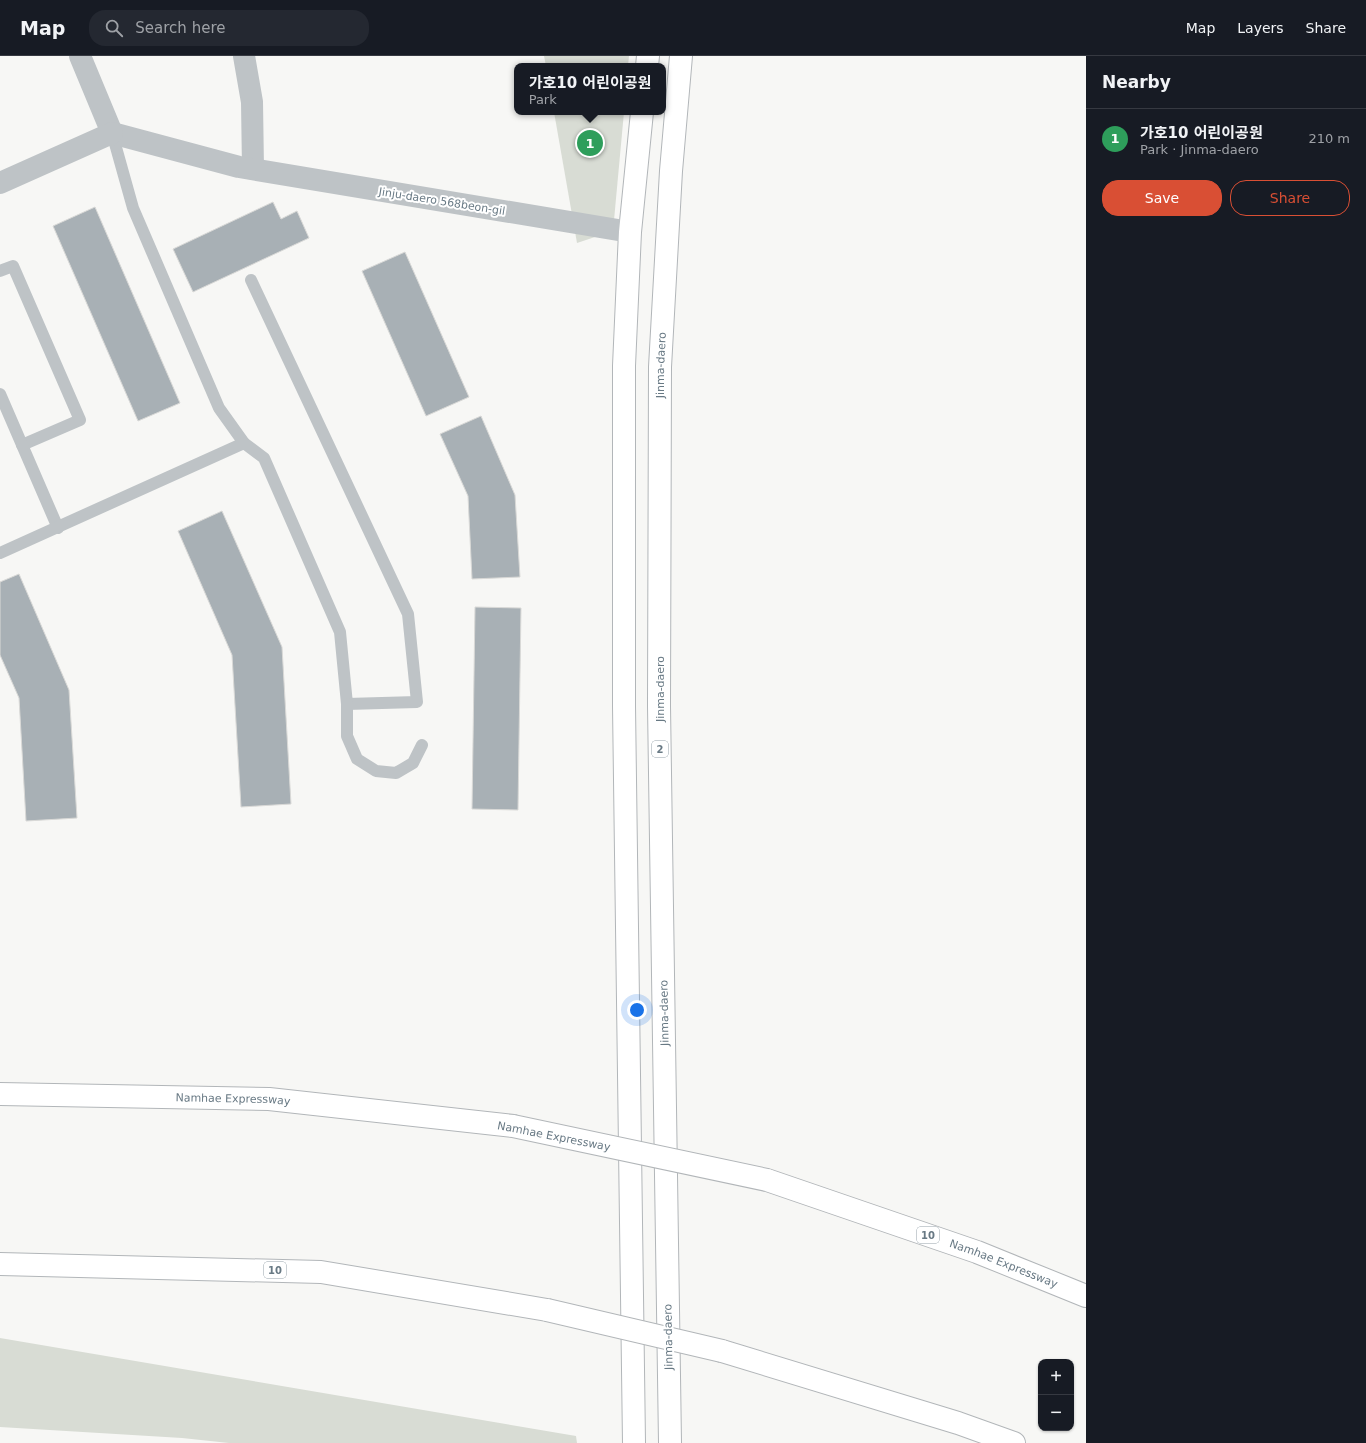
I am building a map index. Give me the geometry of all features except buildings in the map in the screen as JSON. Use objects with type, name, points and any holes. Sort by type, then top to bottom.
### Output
[{"type":"highway","name":"Jinma-daero","points":[[670,1443],[659,706],[660,368],[671,171],[680,56]]},
{"type":"highway","points":[[634,1443],[624,706],[624,366],[630,232],[642,115]]},
{"type":"highway","name":"Namhae Expressway","points":[[0,1094],[269,1099],[513,1126],[767,1180],[977,1252],[1086,1296]]},
{"type":"highway","name":"10","points":[[0,1264],[321,1272],[547,1310],[722,1351],[958,1422],[1014,1443]]},
{"type":"street","points":[[0,182],[112,133],[80,56]]},
{"type":"street","points":[[244,56],[252,102],[253,169]]},
{"type":"street","name":"Jinju-daero 568beon-gil","points":[[112,133],[253,169],[630,232]]},
{"type":"lane","points":[[112,133],[136,216],[219,408],[244,443],[264,458],[340,632],[347,704],[347,736],[357,759],[376,771],[396,773],[413,762],[422,745]]},
{"type":"lane","points":[[0,271],[13,266],[80,420],[22,445]]},
{"type":"lane","points":[[250,280],[408,614],[417,702],[347,704]]},
{"type":"lane","points":[[0,394],[58,528]]},
{"type":"lane","points":[[0,553],[244,443]]},
{"type":"shaded area","points":[[544,56],[629,56],[628,63],[545,63]]},
{"type":"shaded area","points":[[555,115],[624,115],[613,231],[577,243]]},
{"type":"shaded area","points":[[0,1338],[576,1436],[577,1443],[229,1443],[182,1438],[0,1427]]},
{"type":"place","name":"가호10 어린이공원","points":[[590,143]]}]
